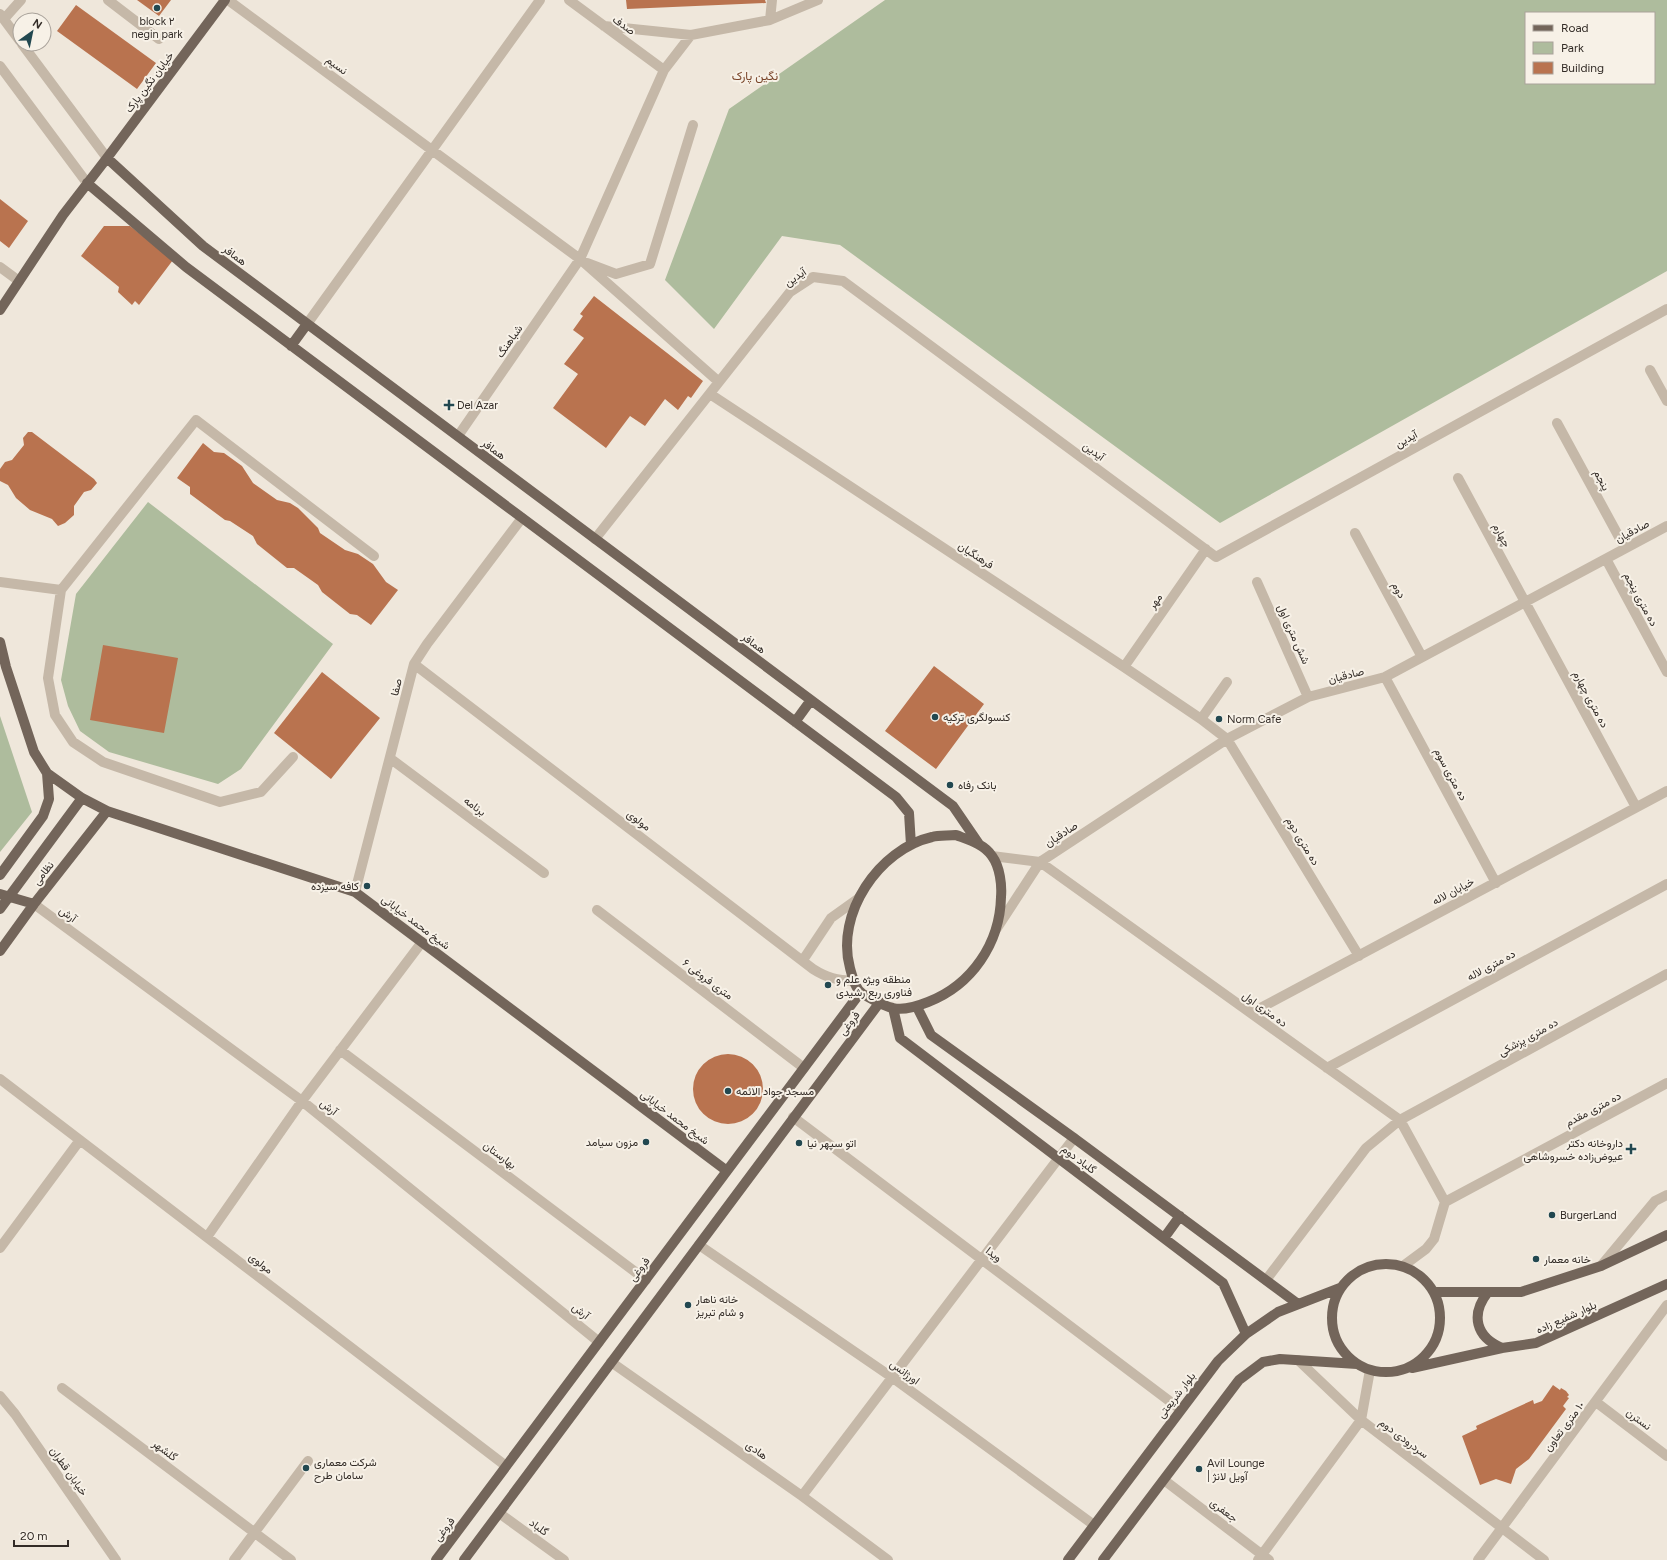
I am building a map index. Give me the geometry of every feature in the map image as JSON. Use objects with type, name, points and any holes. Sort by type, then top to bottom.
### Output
[{"type":"main road","name":"خیابان نگین پارک","points":[[0,310],[87,183],[225,0]]},
{"type":"main road","name":"همافر","points":[[107,158],[203,246],[953,806],[979,844]]},
{"type":"main road","points":[[87,183],[186,267],[896,797],[909,813],[911,845]]},
{"type":"main road","points":[[291,346],[307,324]]},
{"type":"main road","points":[[0,642],[6,667],[34,752],[47,774],[49,799],[43,816],[0,875]]},
{"type":"main road","points":[[795,722],[811,700]]},
{"type":"main road","name":"شیخ محمد خیابانی","points":[[47,774],[82,798],[108,811],[355,892],[727,1171]]},
{"type":"main road","name":"نظامی","points":[[0,909],[4,896],[82,798]]},
{"type":"main road","name":"نظامی","points":[[0,951],[34,904],[108,811]]},
{"type":"main road","points":[[956,835],[979,844],[992,856],[1002,886],[1001,908],[998,928],[990,946],[969,975],[956,988],[917,1007],[894,1008],[860,993],[854,981],[847,958],[848,935],[852,915],[859,898],[880,869],[894,856],[911,845],[932,837],[956,835]]},
{"type":"main road","points":[[4,896],[34,904]]},
{"type":"main road","name":"فروغى","points":[[436,1560],[860,993]]},
{"type":"main road","name":"فروغى","points":[[464,1560],[880,1002]]},
{"type":"main road","name":"گلباد دوم","points":[[917,1007],[932,1035],[1298,1304]]},
{"type":"main road","name":"گلباد دوم","points":[[894,1008],[900,1038],[1223,1283],[1246,1334]]},
{"type":"main road","points":[[1164,1238],[1180,1216]]},
{"type":"main road","points":[[1435,1292],[1521,1292],[1601,1266],[1667,1235]]},
{"type":"main road","points":[[1389,1263],[1402,1266],[1416,1272],[1427,1281],[1435,1292],[1440,1313],[1439,1334],[1433,1347],[1424,1358],[1412,1366],[1398,1371],[1384,1372],[1370,1370],[1357,1364],[1342,1349],[1333,1330],[1332,1315],[1334,1301],[1340,1288],[1349,1277],[1361,1269],[1374,1264],[1389,1263]]},
{"type":"main road","name":"بلوار شفیع زاده","points":[[1398,1371],[1502,1348],[1536,1343],[1667,1284]]},
{"type":"main road","name":"بلوار شریعتى","points":[[1068,1560],[1180,1409],[1218,1361],[1246,1334],[1278,1312],[1340,1288]]},
{"type":"main road","points":[[1488,1292],[1478,1309],[1477,1320],[1485,1338],[1502,1348]]},
{"type":"main road","points":[[1103,1560],[1239,1380],[1263,1362],[1280,1359],[1357,1364]]},
{"type":"street","points":[[12,30],[2,16],[21,0]]},
{"type":"street","points":[[108,0],[159,39]]},
{"type":"street","name":"نسیم","points":[[228,0],[580,259]]},
{"type":"street","points":[[307,324],[540,0]]},
{"type":"street","points":[[770,20],[772,0]]},
{"type":"street","points":[[604,26],[691,35],[770,20],[818,0]]},
{"type":"street","name":"صدف","points":[[570,1],[664,70]]},
{"type":"street","name":"شباهنگ","points":[[458,436],[580,259],[664,70],[691,35]]},
{"type":"street","name":"همافر","points":[[28,52],[107,158]]},
{"type":"street","points":[[0,66],[87,183]]},
{"type":"street","points":[[580,259],[616,274],[650,264],[693,125]]},
{"type":"street","points":[[580,259],[719,382]]},
{"type":"street","points":[[0,267],[19,281]]},
{"type":"street","name":"آیدین","points":[[595,539],[790,292],[813,277],[843,281],[1216,557],[1667,309]]},
{"type":"street","points":[[1650,370],[1667,401]]},
{"type":"street","name":"فرهنگیان","points":[[710,394],[1124,667],[1201,719],[1227,739]]},
{"type":"street","points":[[293,756],[261,792],[220,802],[103,762],[73,742],[55,715],[48,678],[61,590],[196,420],[374,556]]},
{"type":"street","name":"پنجم","points":[[1558,424],[1625,548]]},
{"type":"street","name":"چهارم","points":[[1458,478],[1525,602]]},
{"type":"street","name":"صفا","points":[[355,892],[391,759],[414,664],[427,644],[522,518]]},
{"type":"street","name":"صادقیان","points":[[1040,862],[1227,739],[1308,697],[1385,677],[1667,526]]},
{"type":"street","name":"دوم","points":[[1355,533],[1422,657]]},
{"type":"street","name":"مهر","points":[[1124,667],[1206,549]]},
{"type":"street","name":"ده متری پنجم","points":[[1606,559],[1667,672]]},
{"type":"street","points":[[0,582],[61,590]]},
{"type":"street","name":"شش متری اول","points":[[1257,582],[1308,697]]},
{"type":"street","name":"ده متری چهارم","points":[[1525,602],[1636,807]]},
{"type":"street","name":"مولوی","points":[[414,664],[825,977],[835,980],[854,981]]},
{"type":"street","name":"ده متری سوم","points":[[1385,677],[1496,882]]},
{"type":"street","points":[[1201,719],[1227,682]]},
{"type":"street","name":"ده متری دوم","points":[[1227,739],[1359,956]]},
{"type":"street","name":"برنامه","points":[[391,759],[544,873]]},
{"type":"street","name":"خیابان لاله","points":[[1251,1013],[1667,791]]},
{"type":"street","points":[[992,856],[1040,862],[998,928]]},
{"type":"street","name":"ده متری اول","points":[[1040,862],[1400,1120],[1445,1202]]},
{"type":"street","name":"ده متری لاله","points":[[1327,1068],[1667,884]]},
{"type":"street","points":[[803,960],[831,918],[859,898]]},
{"type":"street","name":"آرش","points":[[34,904],[302,1101],[599,1342]]},
{"type":"street","name":"۶ متری فروغی","points":[[597,910],[804,1068]]},
{"type":"street","points":[[207,1237],[302,1101],[422,942]]},
{"type":"street","name":"ده متری پزشکی","points":[[1266,1280],[1366,1148],[1400,1120],[1667,974]]},
{"type":"street","name":"بهارستان","points":[[340,1050],[646,1280]]},
{"type":"street","name":"مولوی","points":[[0,1079],[506,1466]]},
{"type":"street","name":"ده متری مقدم","points":[[1445,1202],[1667,1083]]},
{"type":"street","name":"ویدا","points":[[794,1117],[1180,1409]]},
{"type":"street","points":[[802,1496],[1074,1138]]},
{"type":"street","points":[[0,1248],[80,1140]]},
{"type":"street","points":[[1601,1266],[1655,1201],[1667,1195]]},
{"type":"street","points":[[1402,1266],[1426,1249],[1434,1239],[1445,1202]]},
{"type":"street","name":"اورژانس","points":[[699,1245],[893,1378],[1094,1525]]},
{"type":"street","name":"١٠ متری تعاون","points":[[1478,1560],[1667,1305]]},
{"type":"street","name":"سردرودی دوم","points":[[1298,1360],[1361,1420],[1544,1560]]},
{"type":"street","name":"هادی","points":[[611,1362],[802,1496],[888,1560]]},
{"type":"street","points":[[1263,1558],[1361,1420],[1370,1370]]},
{"type":"street","name":"گلشهر","points":[[62,1388],[291,1560]]},
{"type":"street","name":"خیابان قطران","points":[[0,1396],[15,1414],[116,1560]]},
{"type":"street","name":"نسترن","points":[[1596,1402],[1667,1456]]},
{"type":"street","points":[[234,1560],[308,1461]]},
{"type":"street","name":"جعفری","points":[[1164,1480],[1263,1558]]},
{"type":"street","name":"گلباد","points":[[499,1513],[564,1560]]},
{"type":"green space","points":[[885,0],[1667,0],[1667,271],[1220,523],[840,245],[782,236],[714,329],[665,280],[729,109]]},
{"type":"green space","points":[[148,502],[333,644],[241,769],[218,784],[109,752],[80,731],[68,706],[61,680],[76,594]]},
{"type":"green space","points":[[0,716],[32,812],[0,852]]},
{"type":"building","name":"block ۲ negin park","points":[[137,0],[171,0],[159,16]]},
{"type":"building","points":[[626,0],[765,0],[766,3],[627,9]]},
{"type":"building","points":[[76,5],[156,63],[137,89],[57,31]]},
{"type":"building","points":[[0,199],[28,221],[9,248],[0,241]]},
{"type":"building","points":[[104,226],[130,226],[173,260],[139,305],[135,301],[132,305],[118,292],[119,287],[81,256]]},
{"type":"building","points":[[594,296],[703,381],[691,398],[688,396],[678,410],[665,399],[645,426],[630,416],[606,448],[553,408],[578,374],[564,364],[584,338],[573,330],[583,316],[580,314]]},
{"type":"building","points":[[28,432],[32,432],[94,479],[97,483],[91,490],[84,492],[74,506],[74,515],[65,523],[58,526],[52,519],[30,510],[16,498],[8,485],[0,481],[0,469],[5,462],[12,460],[24,445],[23,438]]},
{"type":"building","points":[[203,443],[214,452],[224,453],[242,466],[253,483],[277,500],[290,503],[298,508],[318,528],[320,533],[345,550],[358,554],[373,564],[386,582],[398,590],[371,625],[357,615],[350,614],[322,592],[318,585],[294,568],[287,568],[257,544],[253,536],[230,521],[225,520],[190,494],[190,487],[177,478]]},
{"type":"building","points":[[103,645],[178,658],[164,733],[90,720]]},
{"type":"building","name":"کنسولگری ترکیه","points":[[934,666],[984,704],[936,769],[885,731]]},
{"type":"building","points":[[322,672],[380,718],[331,779],[274,733]]},
{"type":"building","name":"مسجد جواد الائمه","points":[[728,1054],[741,1057],[753,1064],[760,1076],[763,1089],[760,1102],[753,1114],[741,1121],[728,1124],[715,1121],[703,1114],[696,1102],[693,1089],[696,1076],[703,1064],[715,1057]]},
{"type":"building","points":[[1553,1385],[1560,1390],[1561,1388],[1566,1391],[1569,1395],[1567,1397],[1569,1398],[1563,1406],[1566,1409],[1529,1459],[1516,1469],[1511,1484],[1496,1479],[1480,1485],[1462,1436],[1477,1429],[1476,1426],[1533,1400],[1534,1404],[1542,1401]]},
{"type":"place","name":"block ۲ negin park","points":[[157,8]]},
{"type":"place","name":"Del Azar","points":[[449,405]]},
{"type":"place","name":"کنسولگری ترکیه","points":[[935,717]]},
{"type":"place","name":"Norm Cafe","points":[[1219,719]]},
{"type":"place","name":"بانک رفاه","points":[[950,785]]},
{"type":"place","name":"کافه سیزده","points":[[367,886]]},
{"type":"place","name":"منطقه ویژه علم و فناوری ربع رشیدی","points":[[828,985]]},
{"type":"place","name":"مسجد جواد الائمه","points":[[728,1091]]},
{"type":"place","name":"مزون سیامد","points":[[646,1142]]},
{"type":"place","name":"اتو سپهر نیا","points":[[799,1143]]},
{"type":"place","name":"داروخانه دکتر عیوض‌‌زاده خسروشاهی","points":[[1631,1149]]},
{"type":"place","name":"BurgerLand","points":[[1552,1215]]},
{"type":"place","name":"خانه معمار","points":[[1536,1259]]},
{"type":"place","name":"خانه ناهار و شام تبریز","points":[[688,1305]]},
{"type":"place","name":"شرکت معماری سامان طرح","points":[[306,1468]]},
{"type":"place","name":"Avil Lounge | آویل لانژ","points":[[1199,1469]]},
{"type":"district","name":"نگین پارک","points":[[755,76]]}]
